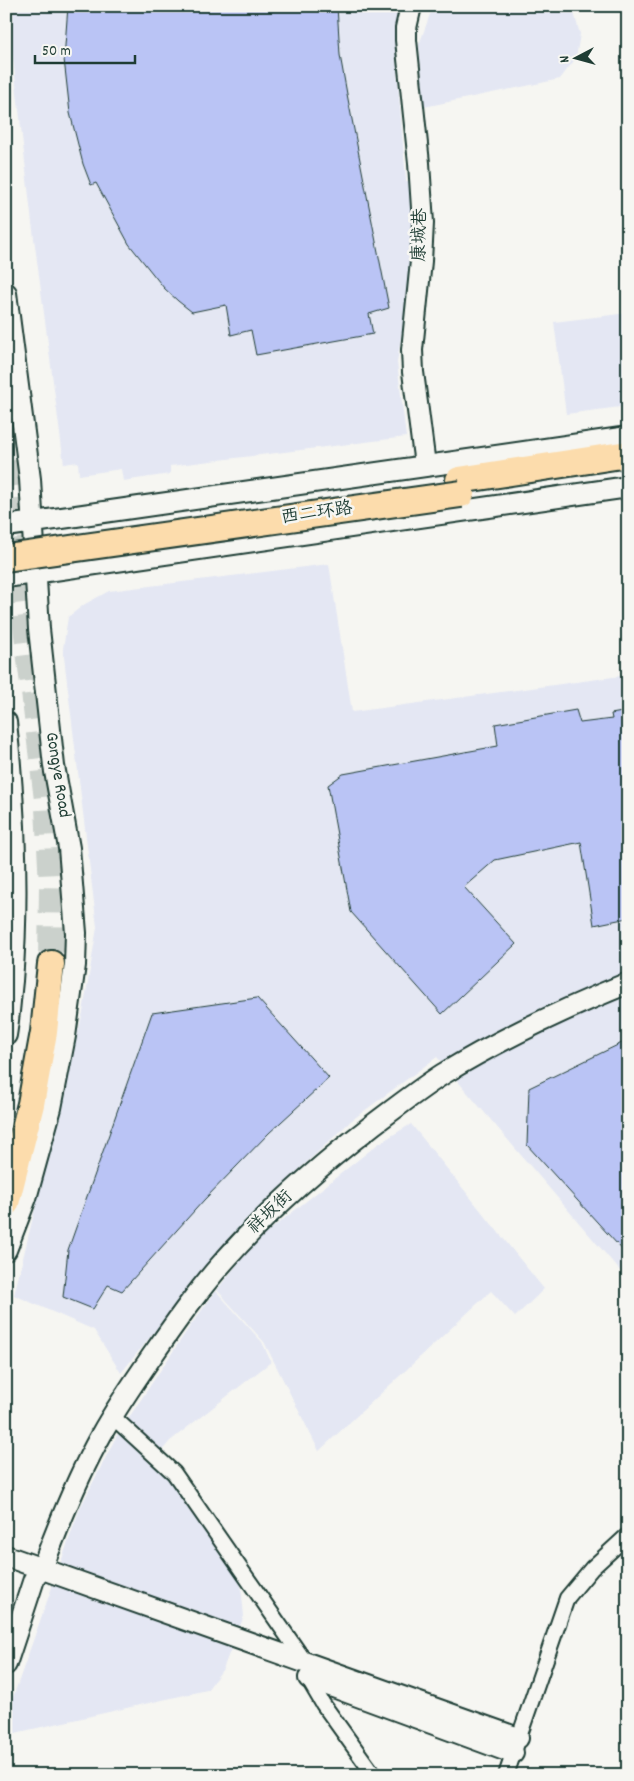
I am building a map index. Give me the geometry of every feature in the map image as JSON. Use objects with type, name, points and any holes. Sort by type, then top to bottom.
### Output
[{"type":"highway","name":"西二环路","points":[[6,558],[460,487],[628,454]]},
{"type":"highway","name":"西二环路","points":[[6,543],[628,468]]},
{"type":"highway","points":[[6,1134],[15,1100],[27,1030],[42,963],[44,1032],[31,1104],[7,1198]]},
{"type":"main road","name":"康城巷","points":[[411,6],[406,28],[406,40],[419,163],[423,223],[413,360],[425,465]]},
{"type":"main road","name":"Gongye Road","points":[[6,293],[30,479],[39,629],[54,766],[70,848],[76,933],[75,965],[65,1036],[50,1108],[26,1198],[6,1250]]},
{"type":"main road","points":[[6,526],[628,437]]},
{"type":"main road","points":[[6,577],[628,487]]},
{"type":"main road","points":[[6,722],[10,754],[10,844],[16,887],[14,948],[6,1035]]},
{"type":"main road","name":"祥坂街","points":[[6,1664],[57,1527],[80,1476],[112,1416],[171,1328],[223,1262],[284,1200],[334,1155],[418,1090],[472,1057],[538,1022],[628,983]]},
{"type":"main road","points":[[6,1556],[38,1574],[515,1745]]},
{"type":"main road","points":[[6,1569],[38,1574]]},
{"type":"street","points":[[112,1416],[174,1473],[306,1670],[323,1704],[374,1775]]},
{"type":"street","points":[[506,1775],[566,1598],[592,1568],[628,1535]]},
{"type":"shaded area","points":[[7,6],[399,6],[396,58],[406,181],[416,181],[416,248],[397,362],[406,437],[170,466],[170,474],[123,481],[121,469],[79,475],[78,462],[64,464],[32,223]]},
{"type":"shaded area","points":[[433,6],[572,6],[580,34],[576,58],[560,79],[424,107],[419,45]]},
{"type":"shaded area","points":[[628,313],[628,406],[566,414],[554,322]]},
{"type":"shaded area","points":[[329,564],[352,712],[628,675],[628,1280],[437,1057],[352,1120],[245,1220],[121,1373],[94,1330],[14,1295],[83,1012],[97,927],[63,649],[68,617],[85,604],[109,591]]},
{"type":"shaded area","points":[[411,1124],[544,1289],[515,1317],[491,1291],[319,1451],[264,1342],[217,1290],[255,1242],[378,1144]]},
{"type":"shaded area","points":[[216,1291],[262,1342],[271,1362],[170,1441],[155,1459],[240,1576],[244,1616],[223,1669],[207,1690],[6,1735],[6,1717],[80,1508],[116,1437],[190,1326]]},
{"type":"building","points":[[68,6],[337,6],[340,55],[389,308],[369,314],[373,334],[256,355],[251,330],[231,335],[226,305],[192,312],[164,288],[129,244],[96,183],[91,185],[83,164],[70,113],[64,59]]},
{"type":"building","points":[[576,710],[580,723],[612,719],[611,714],[628,711],[628,918],[594,925],[581,842],[495,860],[464,887],[516,944],[442,1014],[351,912],[328,785],[343,774],[498,746],[495,724]]},
{"type":"building","points":[[257,998],[329,1078],[269,1133],[204,1200],[122,1291],[108,1285],[93,1309],[63,1297],[68,1250],[152,1013]]},
{"type":"building","points":[[628,1040],[628,1256],[527,1145],[529,1088]]},
{"type":"tunnel","points":[[6,461],[48,808],[52,885],[51,964]]}]
